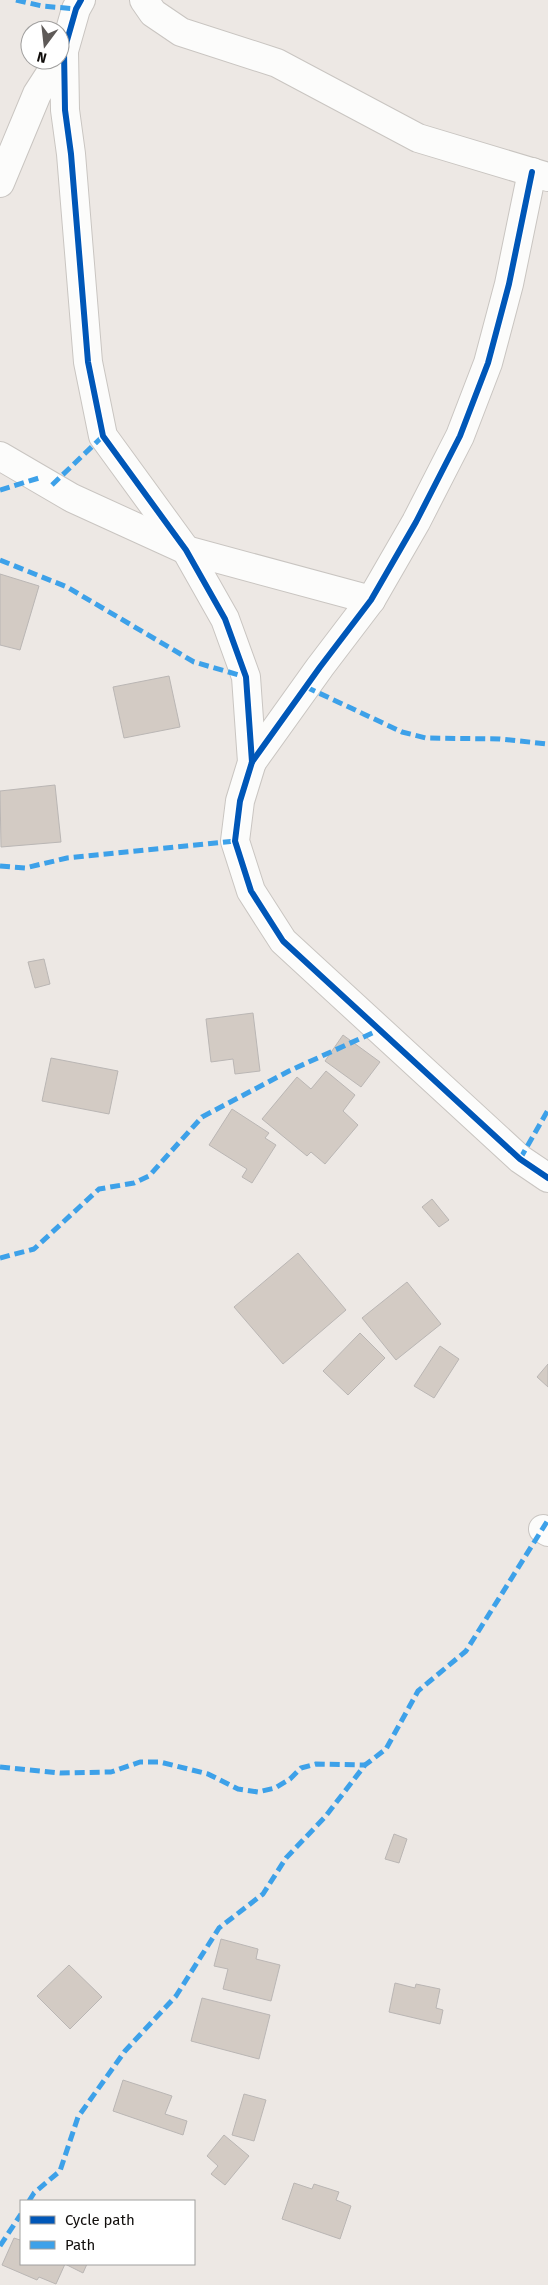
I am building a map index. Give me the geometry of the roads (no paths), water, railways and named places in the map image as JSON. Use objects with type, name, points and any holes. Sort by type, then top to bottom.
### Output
[{"type":"street","points":[[70,28],[81,0]]},
{"type":"street","points":[[144,0],[153,13],[180,32],[277,62],[418,138],[540,175],[484,372],[460,436],[416,522],[371,600],[252,762],[240,801],[235,841],[252,891],[283,941],[520,1159],[548,1178]]},
{"type":"street","points":[[0,183],[37,94],[52,70]]},
{"type":"street","points":[[62,70],[88,362],[103,436],[186,550],[225,619],[246,678],[252,762]]},
{"type":"street","points":[[0,456],[72,498],[186,550],[371,600]]}]
